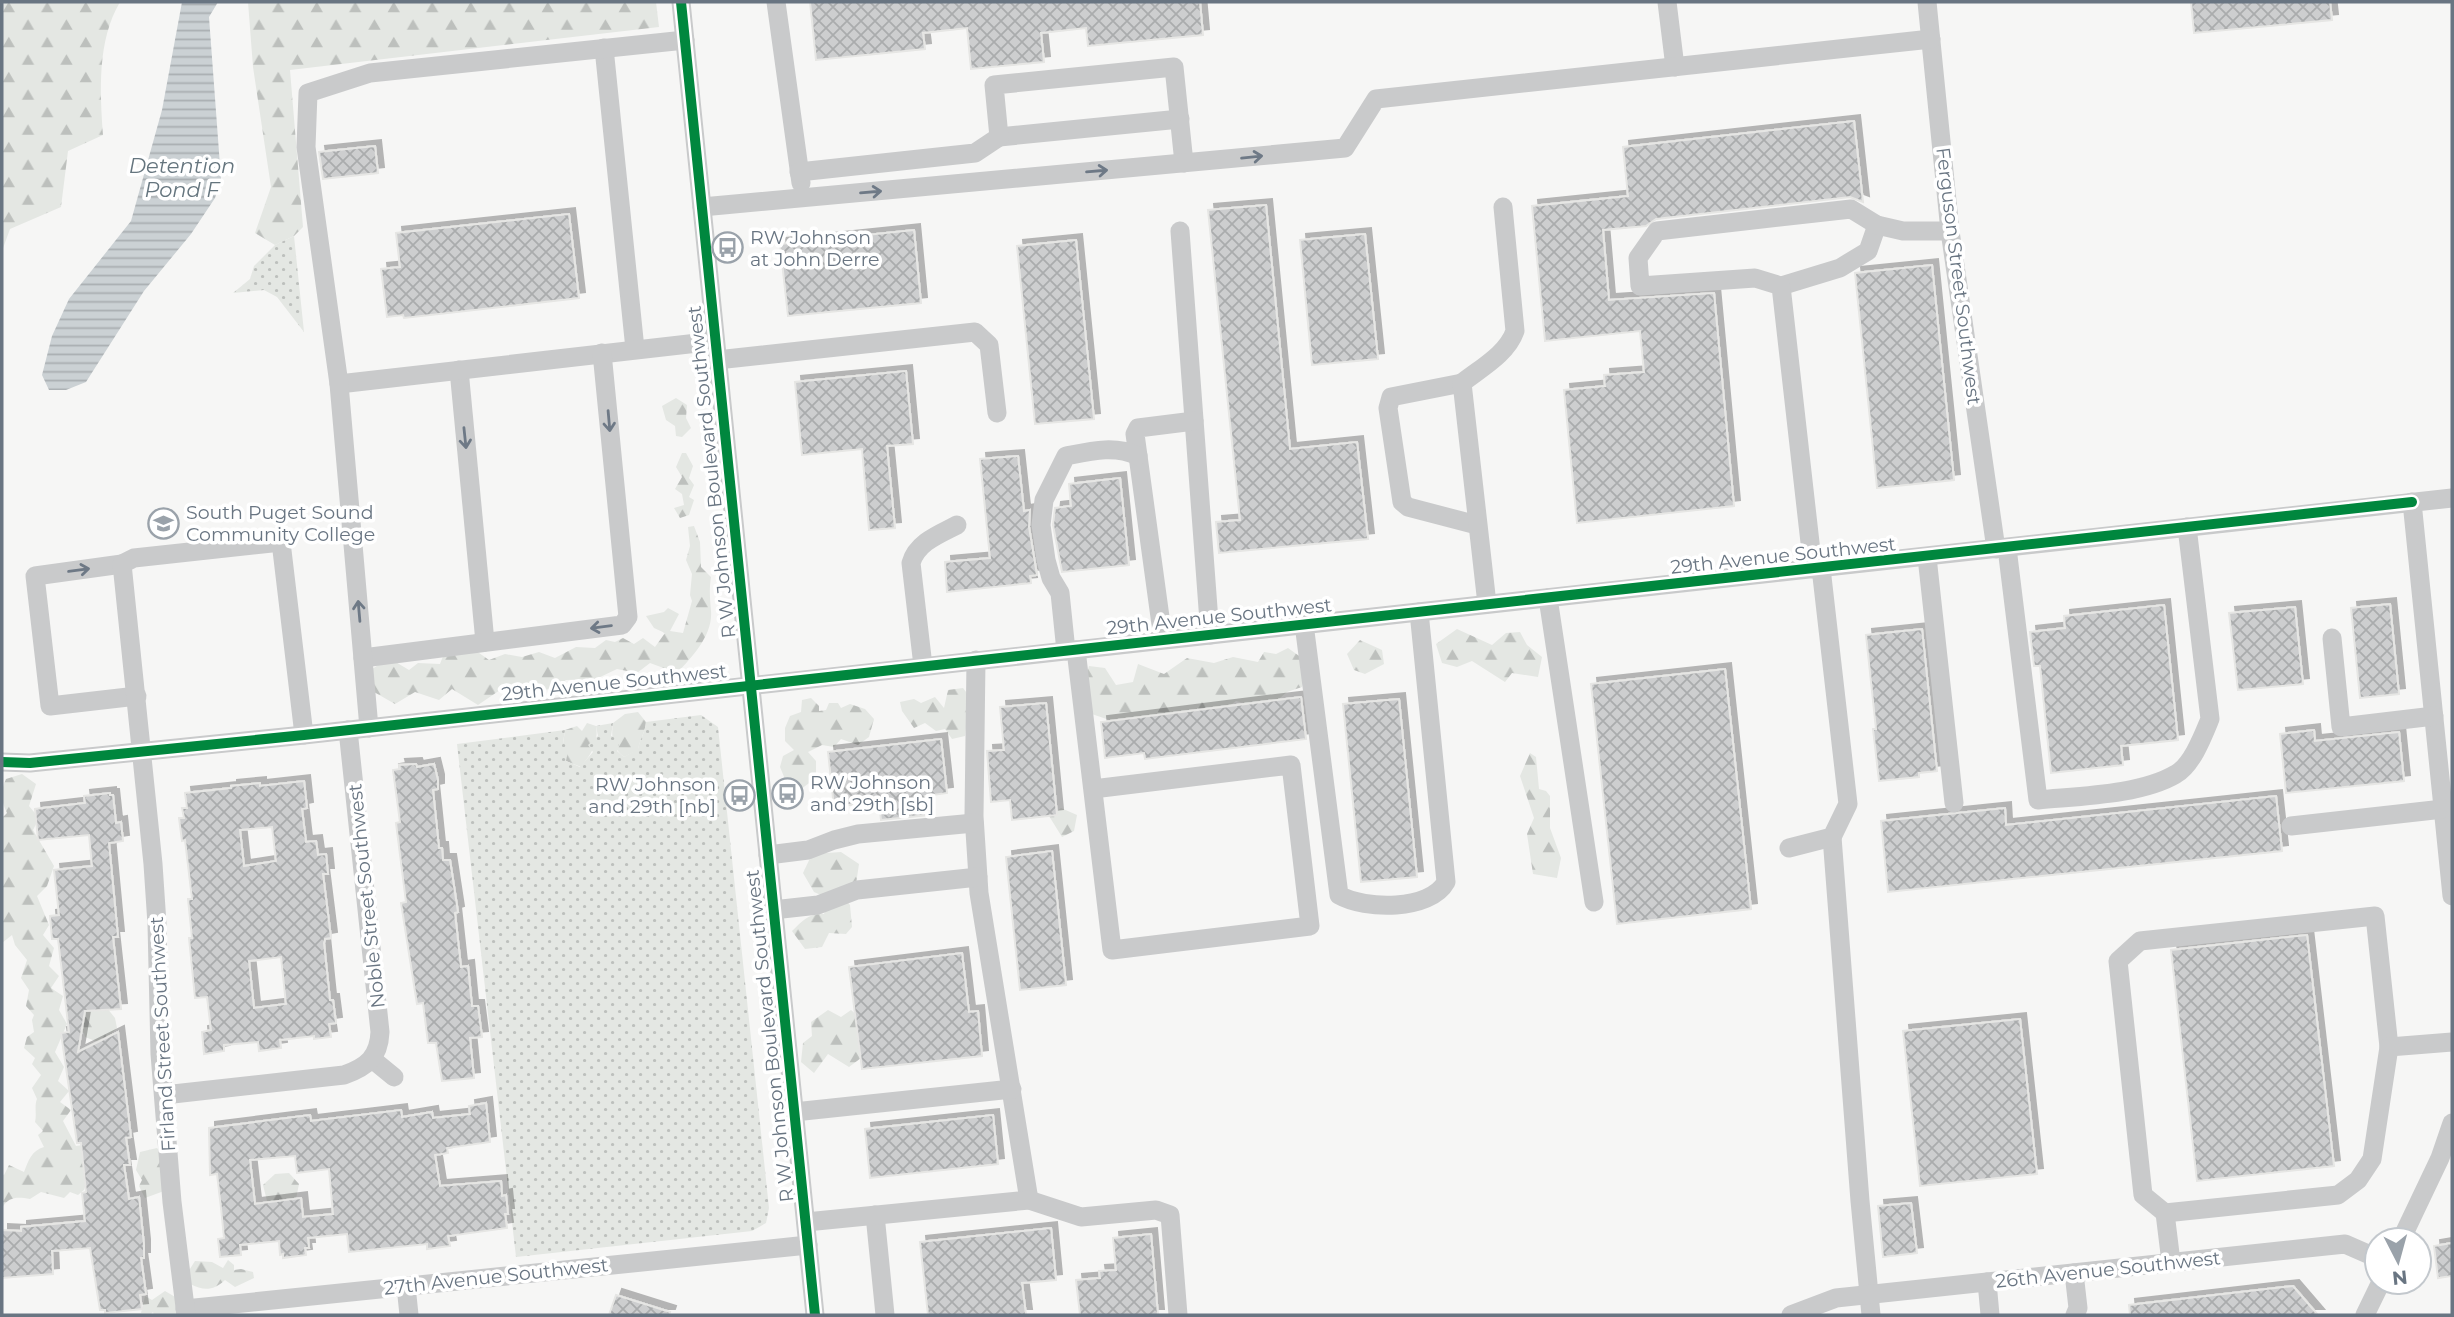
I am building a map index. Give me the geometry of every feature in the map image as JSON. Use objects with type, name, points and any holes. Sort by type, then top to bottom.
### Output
[{"type":"street","name":"R W Johnson Boulevard Southwest","points":[[681,2],[815,1315]]},
{"type":"street","points":[[776,2],[803,198]]},
{"type":"street","points":[[1667,2],[1675,67]]},
{"type":"street","name":"Ferguson Street Southwest","points":[[1927,2],[1950,231],[2038,800],[2135,789],[2178,774],[2198,747],[2210,719],[2188,527]]},
{"type":"street","points":[[702,207],[1345,148],[1376,99],[1931,39]]},
{"type":"street","points":[[369,728],[339,383],[306,147],[308,93],[370,73],[685,40]]},
{"type":"street","points":[[604,48],[635,349]]},
{"type":"street","points":[[999,137],[994,85],[1174,67],[1184,163]]},
{"type":"street","points":[[799,172],[975,153],[999,137],[1180,119]]},
{"type":"street","points":[[1477,525],[1408,507],[1402,502],[1388,408],[1391,397],[1462,383],[1511,342],[1515,331],[1503,207]]},
{"type":"street","points":[[1877,225],[1868,251],[1840,268],[1781,286],[1755,278],[1640,286],[1638,258],[1657,231],[1850,209],[1877,225],[1903,231],[1950,231]]},
{"type":"street","points":[[1180,231],[1210,635]]},
{"type":"street","points":[[1781,286],[1848,804],[1832,837],[1871,1315]]},
{"type":"street","points":[[339,383],[635,349],[716,350],[975,332],[989,345],[997,413]]},
{"type":"street","points":[[363,658],[622,625],[628,617],[602,353]]},
{"type":"street","points":[[459,370],[485,642]]},
{"type":"street","points":[[1462,383],[1487,604]]},
{"type":"street","points":[[1163,639],[1135,434],[1138,428],[1194,421]]},
{"type":"street","points":[[1093,789],[1291,765],[1310,926],[1112,950],[1093,789],[1071,650],[1060,593],[1045,560],[1041,525],[1044,500],[1066,456],[1125,450],[1138,456]]},
{"type":"street","name":"29th Avenue Southwest","points":[[2,762],[30,763],[369,728],[2452,498]]},
{"type":"street","points":[[2412,502],[2452,896]]},
{"type":"street","points":[[923,666],[911,563],[914,555],[928,540],[957,525]]},
{"type":"street","points":[[137,696],[50,706],[35,576],[122,564],[134,558],[281,542],[304,735]]},
{"type":"street","points":[[1927,557],[1954,803]]},
{"type":"street","name":"Firland Street Southwest","points":[[122,564],[155,900],[159,1054],[185,1312]]},
{"type":"street","points":[[1548,598],[1594,902]]},
{"type":"street","points":[[1304,624],[1339,895],[1349,901],[1385,906],[1426,900],[1441,890],[1446,881],[1419,611]]},
{"type":"street","points":[[2332,638],[2341,727],[2433,708],[2452,698]]},
{"type":"street","points":[[976,660],[974,823],[978,877],[1029,1200]]},
{"type":"street","name":"Noble Street Southwest","points":[[348,730],[380,1032],[377,1052],[372,1059]]},
{"type":"street","points":[[2291,826],[2444,809]]},
{"type":"street","points":[[768,855],[808,850],[858,834],[974,823]]},
{"type":"street","points":[[1789,848],[1832,837]]},
{"type":"street","points":[[773,910],[818,905],[858,891],[978,877]]},
{"type":"street","points":[[2165,1213],[2338,1195],[2358,1180],[2372,1159],[2389,1047],[2375,916],[2140,942],[2118,961],[2143,1195],[2165,1213],[2171,1262]]},
{"type":"street","points":[[2389,1047],[2452,1042]]},
{"type":"street","points":[[164,1095],[344,1074],[365,1066],[372,1059],[394,1077]]},
{"type":"street","points":[[794,1112],[1012,1089]]},
{"type":"street","points":[[2409,1226],[2446,1161],[2452,1124]]},
{"type":"street","points":[[806,1222],[1029,1200],[1081,1217],[1156,1210],[1170,1215],[1178,1315]]},
{"type":"street","points":[[875,1215],[885,1315]]},
{"type":"street","name":"27th Avenue Southwest","points":[[185,1312],[808,1244]]},
{"type":"street","name":"26th Avenue Southwest","points":[[1791,1315],[1836,1298],[2346,1244],[2363,1252]]},
{"type":"street","points":[[2074,1273],[2078,1308],[2075,1315]]},
{"type":"street","points":[[1987,1282],[1990,1315]]},
{"type":"street","points":[[405,1286],[409,1315]]},
{"type":"street","points":[[2365,1315],[2374,1296]]},
{"type":"green space","points":[[2,2],[120,2],[107,33],[104,50],[101,84],[103,135],[68,151],[61,207],[10,229],[2,251]]},
{"type":"green space","points":[[248,2],[656,2],[659,27],[290,70],[303,227],[294,236],[275,245],[255,233],[271,187],[253,67]]},
{"type":"green space","points":[[294,236],[304,332],[277,297],[264,290],[233,293],[250,279],[254,266],[275,245]]},
{"type":"green space","points":[[676,398],[687,405],[686,418],[691,428],[682,437],[676,436],[675,426],[666,420],[662,406]]},
{"type":"green space","points":[[682,453],[686,453],[693,466],[689,478],[694,485],[689,497],[694,500],[689,515],[680,518],[674,508],[684,505],[682,494],[675,489],[682,477],[676,467]]},
{"type":"green space","points":[[694,526],[700,542],[701,567],[711,577],[711,620],[700,645],[677,673],[650,663],[637,673],[617,669],[596,679],[566,680],[553,689],[523,691],[506,686],[478,705],[452,689],[439,700],[415,692],[395,704],[374,692],[366,673],[389,658],[409,670],[418,663],[440,664],[445,651],[465,643],[489,660],[505,654],[522,657],[539,652],[555,658],[576,647],[595,648],[606,640],[615,642],[623,638],[634,644],[643,638],[655,647],[665,633],[654,628],[646,616],[664,612],[668,608],[679,614],[670,631],[683,633],[692,601],[692,574],[686,560],[690,546],[688,527]]},
{"type":"green space","points":[[1457,629],[1492,645],[1506,633],[1520,632],[1527,645],[1542,657],[1538,677],[1512,673],[1505,682],[1472,661],[1457,667],[1442,663],[1436,644]]},
{"type":"green space","points":[[1360,640],[1382,650],[1384,664],[1365,674],[1354,670],[1347,654]]},
{"type":"green space","points":[[1288,648],[1309,663],[1302,687],[1287,692],[1267,709],[1236,701],[1213,719],[1177,725],[1140,717],[1118,723],[1089,713],[1081,693],[1089,666],[1105,668],[1116,685],[1133,682],[1138,664],[1164,674],[1187,658],[1214,663],[1233,657],[1258,662],[1264,652],[1276,654]]},
{"type":"green space","points":[[963,688],[970,697],[965,736],[952,739],[945,729],[936,731],[925,723],[914,728],[902,711],[900,702],[914,699],[921,703],[935,697],[944,708],[948,690]]},
{"type":"green space","points":[[811,698],[819,706],[819,711],[826,710],[829,703],[838,703],[841,708],[850,704],[865,709],[874,719],[869,737],[858,745],[841,739],[834,747],[822,745],[808,752],[816,761],[816,774],[826,774],[829,785],[819,790],[812,781],[801,789],[787,784],[780,767],[783,756],[794,750],[785,741],[785,728],[790,716],[801,712],[802,700]]},
{"type":"green space","points":[[638,712],[646,722],[645,729],[638,750],[624,757],[613,742],[613,723],[625,714]]},
{"type":"green space","points":[[701,715],[718,727],[769,1208],[766,1223],[752,1231],[516,1257],[457,744],[565,730],[563,743],[569,746],[566,761],[580,767],[593,752],[588,745],[598,736],[596,726],[613,723],[611,736],[620,738],[617,751],[624,757],[638,749],[646,722]]},
{"type":"green space","points":[[587,723],[596,726],[596,738],[591,753],[581,767],[566,761],[563,744],[565,730],[577,726],[582,731]]},
{"type":"green space","points":[[1530,753],[1536,757],[1539,789],[1550,796],[1550,828],[1561,858],[1557,878],[1533,874],[1527,834],[1534,818],[1520,776]]},
{"type":"green space","points":[[22,774],[36,784],[29,806],[39,818],[33,830],[54,866],[47,886],[37,896],[49,925],[43,935],[54,948],[49,966],[59,976],[51,988],[63,996],[59,1010],[67,1024],[55,1052],[64,1067],[58,1081],[69,1091],[60,1102],[71,1110],[63,1121],[76,1146],[105,1142],[89,1153],[82,1154],[84,1176],[88,1178],[84,1190],[78,1195],[70,1192],[64,1198],[41,1192],[30,1199],[11,1199],[2,1208],[2,1174],[4,1175],[9,1165],[24,1172],[33,1153],[44,1147],[38,1135],[43,1131],[35,1122],[37,1099],[32,1088],[41,1075],[32,1064],[35,1058],[24,1048],[27,1037],[34,1032],[34,1015],[26,1006],[29,990],[21,978],[27,960],[15,945],[12,935],[2,943],[2,818],[7,813],[2,792],[6,779]]},
{"type":"green space","points":[[1061,808],[1077,815],[1074,831],[1062,837],[1049,816],[1057,815]]},
{"type":"green space","points":[[841,852],[859,864],[856,884],[838,891],[850,905],[852,927],[846,934],[829,933],[822,947],[805,949],[792,931],[810,916],[824,914],[832,900],[814,892],[803,873],[812,854]]},
{"type":"green space","points":[[107,1008],[115,1018],[117,1028],[109,1036],[98,1042],[77,1031],[85,1011]]},
{"type":"green space","points":[[828,1010],[841,1017],[851,1010],[866,1023],[861,1058],[849,1067],[828,1054],[814,1073],[801,1062],[803,1043],[812,1036],[811,1022]]},
{"type":"green space","points":[[157,1148],[163,1155],[164,1191],[145,1198],[139,1186],[142,1180],[136,1170],[140,1152]]},
{"type":"green space","points":[[289,1173],[299,1184],[296,1199],[267,1201],[263,1185],[275,1174]]},
{"type":"green space","points":[[228,1260],[234,1265],[234,1270],[253,1272],[254,1278],[235,1287],[225,1280],[208,1289],[190,1284],[188,1272],[195,1261],[212,1262],[223,1268]]},
{"type":"green space","points":[[165,1291],[177,1298],[179,1315],[154,1315],[153,1312],[150,1315],[110,1315],[141,1313],[145,1296],[152,1300]]},
{"type":"water","name":"Detention Pond F","points":[[182,2],[218,2],[209,17],[221,179],[215,198],[191,234],[144,291],[86,382],[66,390],[49,390],[42,375],[52,336],[69,299],[131,221],[162,110]]},
{"type":"building","points":[[810,2],[1200,2],[1203,35],[1088,46],[1086,28],[1041,33],[1044,62],[971,69],[967,28],[923,33],[925,49],[816,60]]},
{"type":"building","points":[[2191,2],[2330,2],[2332,20],[2194,33]]},
{"type":"building","points":[[1854,121],[1863,202],[1850,197],[1656,219],[1646,226],[1603,230],[1609,300],[1714,293],[1734,506],[1577,523],[1564,390],[1605,386],[1604,375],[1644,372],[1640,331],[1545,341],[1532,206],[1628,196],[1623,147]]},
{"type":"building","points":[[375,146],[378,173],[323,179],[319,152]]},
{"type":"building","points":[[1266,205],[1290,449],[1357,442],[1368,539],[1219,553],[1216,522],[1240,520],[1208,210]]},
{"type":"building","points":[[569,214],[579,298],[404,318],[403,315],[387,317],[381,269],[400,267],[396,233]]},
{"type":"building","points":[[914,230],[921,303],[788,316],[780,244]]},
{"type":"building","points":[[1365,234],[1378,359],[1312,365],[1300,240]]},
{"type":"building","points":[[1076,240],[1094,419],[1035,424],[1017,246]]},
{"type":"building","points":[[1932,265],[1954,480],[1877,488],[1855,273]]},
{"type":"building","points":[[906,371],[913,444],[887,446],[895,528],[869,530],[862,449],[802,455],[795,382]]},
{"type":"building","points":[[1018,456],[1024,511],[1030,510],[1029,527],[1037,575],[1030,576],[1031,583],[947,592],[945,562],[990,558],[980,459]]},
{"type":"building","points":[[1120,478],[1129,565],[1062,572],[1053,525],[1055,508],[1071,506],[1069,484]]},
{"type":"building","points":[[2390,604],[2399,694],[2360,698],[2351,608]]},
{"type":"building","points":[[2164,605],[2178,740],[2121,746],[2123,765],[2051,773],[2040,666],[2034,666],[2030,632],[2065,628],[2064,616]]},
{"type":"building","points":[[2295,607],[2303,684],[2238,690],[2229,613]]},
{"type":"building","points":[[1922,629],[1937,771],[1919,773],[1919,777],[1879,781],[1866,635]]},
{"type":"building","points":[[1725,669],[1751,909],[1617,924],[1591,684]]},
{"type":"building","points":[[1301,697],[1306,739],[1145,759],[1144,753],[1105,758],[1101,722]]},
{"type":"building","points":[[1399,699],[1417,877],[1361,882],[1343,704]]},
{"type":"building","points":[[1046,703],[1057,815],[1012,820],[1010,800],[991,802],[987,751],[1004,750],[1000,707]]},
{"type":"building","points":[[2314,730],[2315,741],[2399,732],[2404,781],[2286,793],[2280,734]]},
{"type":"building","points":[[941,739],[947,793],[925,796],[928,815],[881,820],[879,801],[834,807],[828,752]]},
{"type":"building","points":[[416,764],[417,767],[434,764],[438,780],[438,789],[433,790],[439,848],[442,848],[443,860],[450,860],[458,912],[455,913],[461,967],[468,966],[472,1006],[478,1006],[482,1037],[470,1038],[474,1078],[442,1081],[436,1043],[428,1043],[423,1003],[417,1004],[401,903],[406,902],[396,823],[400,822],[393,770],[400,769],[399,765]]},
{"type":"building","points":[[304,781],[307,808],[302,809],[306,842],[316,841],[318,855],[326,854],[328,874],[323,874],[331,938],[325,939],[324,943],[330,1000],[333,1000],[336,1023],[329,1024],[331,1037],[280,1040],[281,1048],[259,1051],[258,1042],[224,1045],[224,1051],[204,1054],[202,1032],[211,1030],[207,997],[195,998],[189,938],[192,938],[188,899],[192,899],[185,840],[182,841],[179,818],[184,818],[182,808],[187,808],[185,793],[260,783],[260,786]],"holes":[[[272,827],[276,861],[244,866],[240,830]],[[281,957],[286,1004],[254,1008],[249,961]]]},
{"type":"building","points":[[110,793],[113,795],[116,823],[121,822],[123,841],[109,843],[118,937],[113,937],[121,1009],[85,1011],[78,1052],[118,1032],[131,1137],[126,1138],[130,1165],[124,1165],[129,1199],[139,1197],[144,1245],[144,1258],[141,1258],[146,1294],[140,1295],[142,1309],[105,1313],[105,1310],[100,1310],[90,1248],[52,1251],[53,1274],[2,1278],[2,1230],[21,1231],[21,1227],[85,1221],[82,1193],[86,1192],[81,1143],[77,1143],[61,1033],[69,1032],[58,939],[52,939],[50,916],[59,915],[54,870],[92,866],[89,835],[38,840],[35,809],[85,803],[84,796]]},
{"type":"building","points":[[2276,796],[2282,851],[1888,892],[1881,821],[2005,808],[2006,825]]},
{"type":"building","points":[[1052,851],[1066,985],[1020,990],[1006,857]]},
{"type":"building","points":[[2307,935],[2334,1166],[2197,1181],[2171,950]]},
{"type":"building","points":[[962,953],[969,1012],[978,1011],[982,1056],[862,1069],[849,967]]},
{"type":"building","points":[[2020,1019],[2037,1174],[1920,1186],[1903,1031]]},
{"type":"building","points":[[486,1103],[490,1142],[447,1148],[448,1153],[435,1155],[440,1186],[501,1181],[502,1196],[506,1195],[507,1228],[448,1236],[450,1246],[427,1249],[427,1244],[349,1252],[347,1234],[308,1238],[309,1248],[305,1248],[306,1255],[283,1258],[283,1254],[280,1255],[279,1241],[240,1245],[241,1255],[220,1257],[218,1239],[224,1238],[217,1174],[210,1175],[209,1128],[310,1115],[311,1121],[401,1110],[402,1117],[432,1112],[433,1118],[470,1114],[469,1106]],"holes":[[[295,1156],[297,1173],[329,1169],[333,1214],[303,1217],[301,1198],[255,1204],[250,1160]]]},
{"type":"building","points":[[993,1115],[998,1164],[870,1178],[865,1129]]},
{"type":"building","points":[[1911,1203],[1917,1253],[1883,1257],[1878,1206]]},
{"type":"building","points":[[1051,1228],[1056,1280],[1022,1283],[1026,1315],[928,1315],[920,1242]]},
{"type":"building","points":[[1151,1234],[1158,1315],[1080,1315],[1076,1280],[1100,1278],[1099,1271],[1116,1270],[1113,1238]]},
{"type":"building","points":[[2452,1243],[2452,1276],[2438,1278],[2434,1246]]},
{"type":"building","points":[[2293,1286],[2318,1315],[2130,1315],[2129,1305]]},
{"type":"building","points":[[616,1295],[670,1312],[669,1315],[609,1315]]},
{"type":"cycle path","points":[[681,2],[815,1315]]},
{"type":"cycle path","points":[[2,762],[30,763],[304,735],[2412,502]]},
{"type":"place","name":"RW Johnson at John Derre","points":[[727,248]]},
{"type":"place","name":"South Puget Sound Community College","points":[[163,523]]},
{"type":"place","name":"RW Johnson and 29th [sb]","points":[[787,793]]},
{"type":"place","name":"RW Johnson and 29th [nb]","points":[[739,795]]}]
